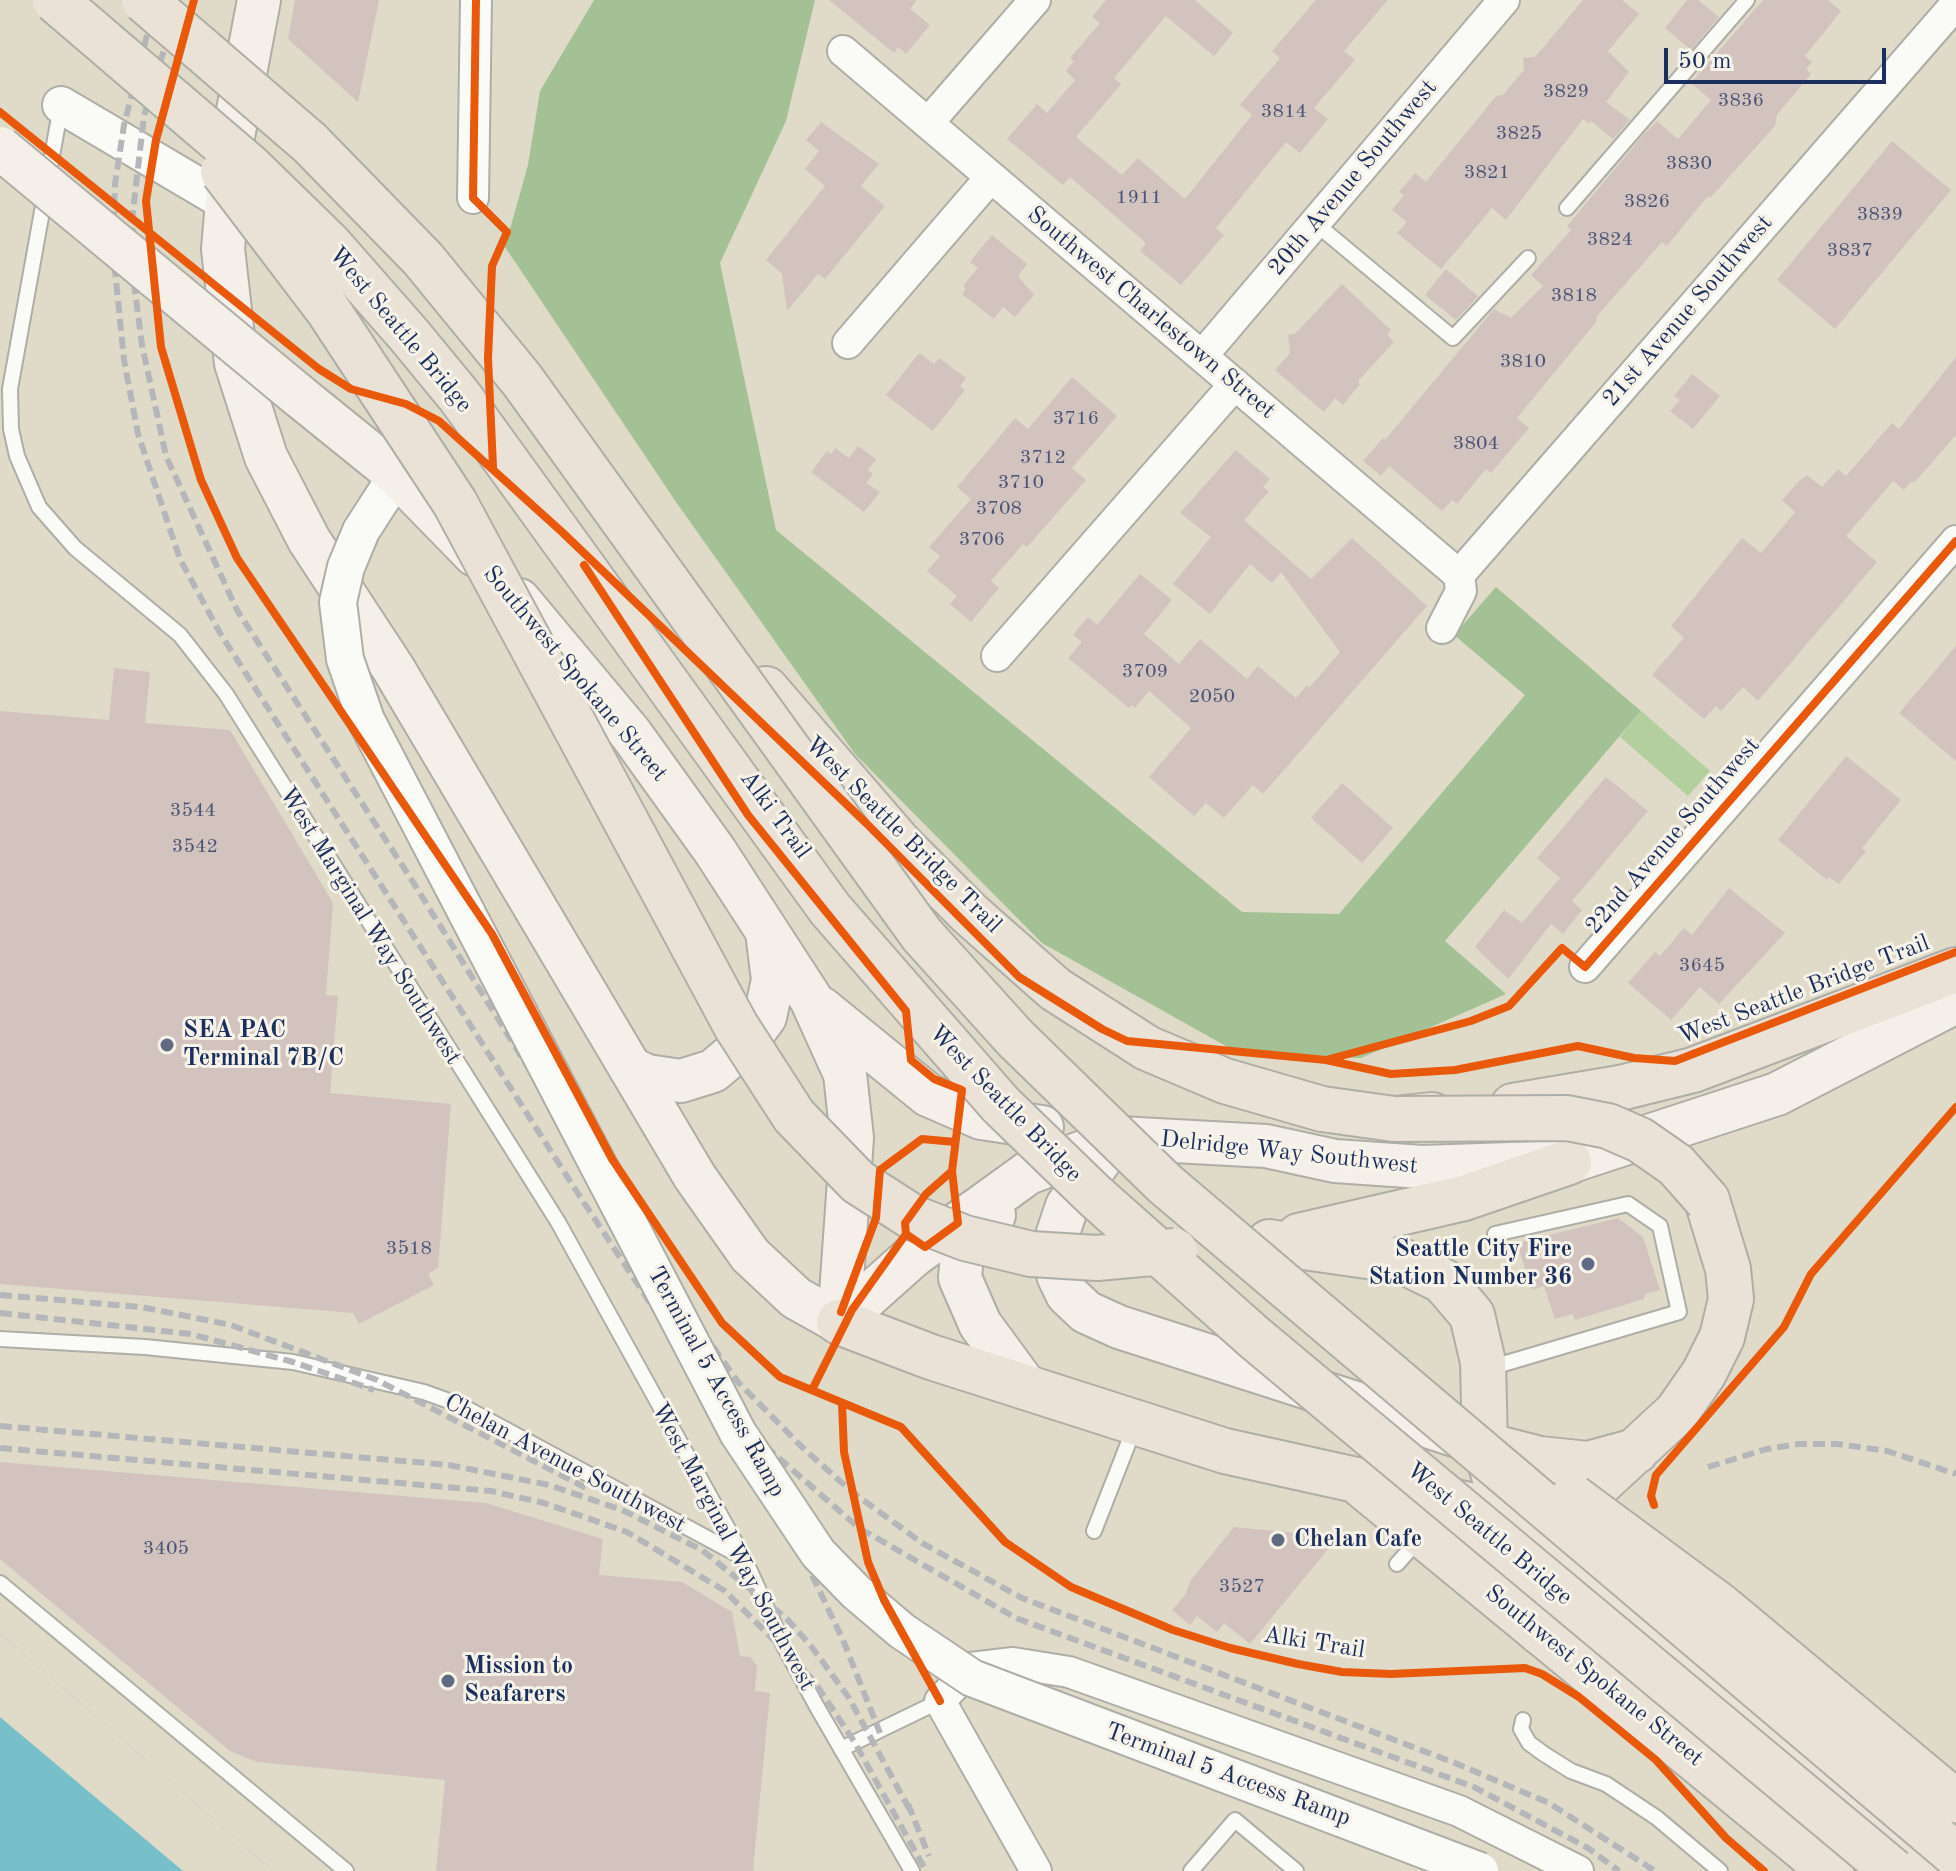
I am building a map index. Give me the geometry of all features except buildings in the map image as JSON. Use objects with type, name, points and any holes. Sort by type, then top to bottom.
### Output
[{"type":"main road","name":"West Seattle Bridge","points":[[55,0],[250,167],[330,245],[419,347],[460,397],[830,909],[1001,1105],[1095,1196],[1255,1338],[1893,1871]]},
{"type":"main road","points":[[144,0],[310,143],[423,259],[522,380],[922,935],[1015,1038],[1165,1184],[1956,1855]]},
{"type":"main road","points":[[259,0],[232,142],[223,249],[236,363],[266,457],[309,540],[393,668],[695,1177],[750,1255],[796,1298],[839,1322],[931,1357],[1024,1384],[1225,1451],[1505,1513],[1531,1516],[1560,1512],[1584,1498],[1677,1412],[1704,1373],[1722,1337],[1731,1299],[1728,1269],[1707,1200],[1676,1165],[1640,1140],[1608,1126],[1567,1118],[1394,1119],[1322,1109],[1225,1081],[1147,1048],[1055,989],[969,913],[900,844],[625,523]]},
{"type":"main road","points":[[159,87],[328,310],[455,503],[736,1026],[794,1116],[858,1182],[914,1218],[965,1238],[1031,1254],[1097,1258],[1269,1242],[1350,1240],[1569,1162]]},
{"type":"main road","name":"Southwest Spokane Street","points":[[0,148],[397,475],[523,603],[621,722],[767,927],[811,999],[845,1074],[852,1138],[839,1322]]},
{"type":"main road","points":[[630,1068],[647,1076],[681,1081],[713,1071],[744,1045],[765,1017],[773,980],[767,927]]},
{"type":"main road","points":[[1394,1119],[1510,1106],[1620,1088],[1693,1070],[1765,1045],[1955,996]]},
{"type":"main road","name":"Delridge Way Southwest","points":[[839,1322],[913,1256],[1028,1173],[1120,1138],[1266,1146],[1335,1161],[1422,1167],[1569,1162],[1777,1094],[1955,996]]},
{"type":"main road","points":[[811,999],[928,1095],[981,1118],[1120,1138]]},
{"type":"main road","points":[[1120,1138],[1092,1169],[1067,1206],[1057,1236],[1058,1275],[1067,1294],[1086,1312],[1119,1327],[1485,1445],[1540,1459],[1588,1464],[1636,1451]]},
{"type":"main road","points":[[1024,1384],[980,1324],[960,1278],[962,1255],[1028,1173]]},
{"type":"main road","points":[[1350,1240],[1443,1281],[1472,1315],[1483,1370],[1485,1445],[1540,1632]]},
{"type":"main road","points":[[1371,1360],[1594,1511],[1719,1605],[1954,1802]]},
{"type":"main road","points":[[1636,1451],[1622,1491],[1626,1527],[1644,1568],[1726,1654],[1744,1693],[1768,1729]]},
{"type":"main road","name":"Southwest Spokane Street","points":[[1357,1482],[1409,1550],[1540,1632],[1831,1871]]},
{"type":"main road","points":[[1505,1513],[1938,1871]]},
{"type":"street","points":[[473,198],[476,0]]},
{"type":"street","points":[[928,123],[1035,0]]},
{"type":"street","name":"20th Avenue Southwest","points":[[1202,356],[1504,0]]},
{"type":"street","name":"21st Avenue Southwest","points":[[1442,628],[1461,591],[1459,575],[1956,4]]},
{"type":"street","name":"Southwest Charlestown Street","points":[[843,51],[1459,575]]},
{"type":"street","points":[[61,105],[227,203]]},
{"type":"street","points":[[848,343],[991,177]]},
{"type":"street","points":[[997,656],[1235,384]]},
{"type":"street","name":"Terminal 5 Access Ramp","points":[[397,475],[361,531],[342,582],[339,627],[352,685],[394,778],[738,1433],[818,1553],[856,1592],[902,1631],[972,1678],[1480,1871]]},
{"type":"street","name":"22nd Avenue Southwest","points":[[1585,967],[1956,541]]},
{"type":"street","points":[[1036,1871],[940,1701],[971,1668],[1013,1663],[1069,1672],[1459,1811],[1578,1871]]},
{"type":"lane","points":[[1567,208],[1747,0]]},
{"type":"lane","name":"West Marginal Way Southwest","points":[[61,105],[5,389],[17,456],[39,507],[75,548],[180,635],[226,694],[558,1222],[744,1558],[785,1648],[912,1871]]},
{"type":"lane","points":[[1315,223],[1453,338],[1528,258]]},
{"type":"lane","points":[[1483,1370],[1679,1312],[1660,1226],[1628,1204],[1495,1234]]},
{"type":"lane","name":"Chelan Avenue Southwest","points":[[0,1339],[145,1347],[293,1362],[424,1392],[460,1405],[744,1558]]},
{"type":"lane","points":[[1094,1531],[1136,1422]]},
{"type":"lane","points":[[0,1583],[346,1871]]},
{"type":"lane","points":[[841,1749],[940,1701]]},
{"type":"lane","points":[[1523,1720],[1521,1729],[1529,1743],[1571,1771],[1606,1784],[1657,1818],[1720,1871]]},
{"type":"lane","points":[[1191,1871],[1235,1820],[1296,1871]]},
{"type":"green space","points":[[594,0],[815,0],[786,121],[720,263],[776,530],[1242,912],[1339,914],[1525,695],[1454,635],[1496,587],[1641,711],[1445,941],[1506,994],[1361,1058],[1240,1054],[1042,943],[855,754],[676,502],[505,247],[528,165],[540,91]]},
{"type":"green space","points":[[1641,711],[1710,771],[1688,796],[1620,737]]},
{"type":"water","points":[[0,1633],[273,1871],[0,1871]]},
{"type":"pier","points":[[0,1633],[273,1871],[183,1871],[0,1717]]},
{"type":"railway","points":[[156,0],[124,125],[115,184],[113,250],[124,360],[138,434],[180,559],[220,633],[577,1192],[716,1403],[859,1528],[1016,1618],[1474,1787],[1588,1848],[1619,1871]]},
{"type":"railway","points":[[179,0],[144,116],[132,220],[134,283],[142,345],[166,456],[237,610],[411,879],[623,1220],[738,1382],[805,1450],[851,1491],[922,1543],[1022,1598],[1455,1763],[1549,1803],[1655,1871]]},
{"type":"railway","points":[[0,1295],[141,1307],[231,1325],[377,1380],[588,1489]]},
{"type":"railway","points":[[0,1313],[191,1334],[293,1362],[374,1390]]},
{"type":"railway","points":[[725,1418],[788,1525],[843,1640],[880,1733]]},
{"type":"railway","points":[[0,1426],[449,1465],[549,1485],[622,1510],[702,1550],[787,1619],[849,1698],[912,1814]]},
{"type":"railway","points":[[1708,1467],[1767,1449],[1799,1444],[1837,1444],[1887,1451],[1956,1474]]},
{"type":"railway","points":[[0,1448],[491,1491],[544,1503],[627,1532],[725,1591],[814,1681],[855,1743],[926,1871]]},
{"type":"railway","points":[[908,1804],[929,1856]]},
{"type":"cycle path","name":"Alki Trail","points":[[194,0],[156,140],[146,201],[161,347],[201,480],[237,558],[492,934],[612,1159],[722,1323],[780,1377],[901,1427],[1005,1542],[1071,1587],[1173,1630],[1230,1648],[1298,1664],[1342,1672],[1391,1674],[1525,1668],[1542,1674],[1579,1697],[1656,1760],[1726,1838],[1764,1871]]},
{"type":"cycle path","points":[[476,0],[473,198],[507,232],[492,266],[488,358],[493,467]]},
{"type":"cycle path","name":"West Seattle Bridge Trail","points":[[0,112],[319,369],[351,389],[406,404],[439,421],[562,532],[866,823],[1019,977],[1102,1029],[1127,1041],[1326,1060],[1391,1074],[1455,1070],[1578,1046],[1634,1058],[1675,1061],[1956,952]]},
{"type":"cycle path","points":[[1326,1060],[1471,1021],[1509,1006],[1562,948],[1585,967],[1956,541]]},
{"type":"cycle path","name":"Alki Trail","points":[[584,565],[748,815],[906,1011],[911,1060],[934,1079],[962,1090],[952,1171],[926,1194],[905,1223],[906,1234],[852,1310],[812,1390]]},
{"type":"cycle path","points":[[1654,1505],[1651,1496],[1656,1475],[1784,1327],[1811,1274],[1956,1107]]},
{"type":"cycle path","points":[[841,1312],[876,1218],[880,1170],[922,1139],[955,1142]]},
{"type":"cycle path","points":[[906,1234],[925,1247],[958,1223],[952,1171]]},
{"type":"cycle path","points":[[842,1403],[844,1452],[868,1562],[884,1600],[940,1701]]},
{"type":"place","name":"SEA PAC Terminal 7B/C","points":[[167,1045]]},
{"type":"place","name":"Seattle City Fire Station Number 36","points":[[1588,1264]]},
{"type":"place","name":"Chelan Cafe","points":[[1278,1540]]},
{"type":"place","name":"Mission to Seafarers","points":[[448,1681]]}]
